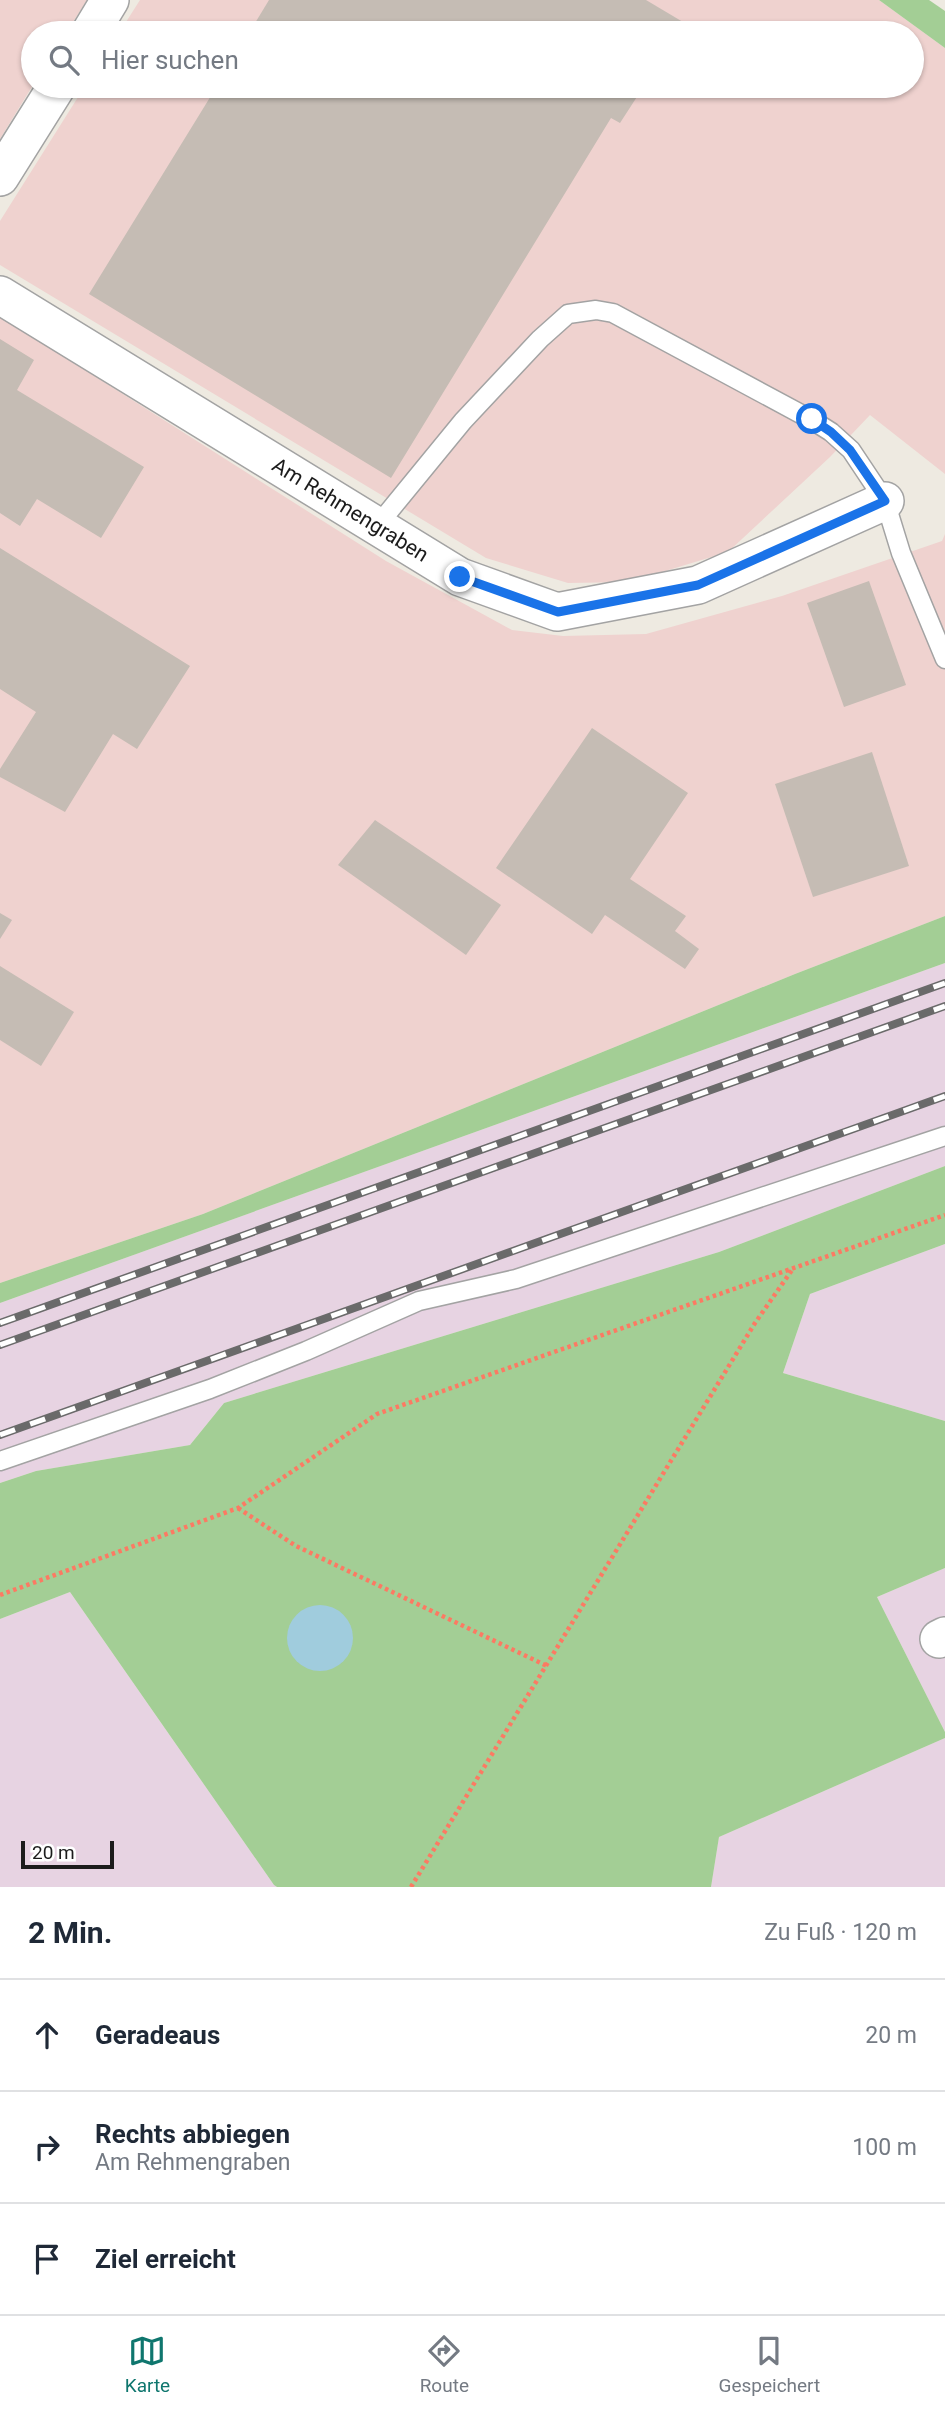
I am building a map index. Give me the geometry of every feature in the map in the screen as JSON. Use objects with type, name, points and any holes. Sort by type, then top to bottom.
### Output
[{"type":"street","points":[[97,21],[110,0]]},
{"type":"street","points":[[0,177],[49,98]]},
{"type":"street","name":"Am Rehmengraben","points":[[0,295],[460,577],[558,612],[698,585],[885,501]]},
{"type":"lane","points":[[377,526],[463,421],[540,339],[568,314],[596,310],[613,313],[812,419],[850,450],[885,501],[901,553],[945,659]]},
{"type":"lane","points":[[0,1461],[210,1389],[306,1351],[419,1301],[516,1279],[945,1136]]},
{"type":"path","points":[[0,1595],[238,1508],[377,1413],[945,1215]]},
{"type":"path","points":[[411,1887],[755,1323],[792,1269]]},
{"type":"path","points":[[238,1508],[296,1546],[547,1666]]},
{"type":"shaded area","points":[[0,0],[87,0],[74,21],[21,21],[21,98],[25,98],[0,139]]},
{"type":"shaded area","points":[[140,0],[879,0],[908,21],[127,21]]},
{"type":"shaded area","points":[[924,33],[945,48],[945,474],[870,415],[830,457],[728,552],[629,582],[568,583],[486,558],[0,265],[0,221],[77,98],[924,98]]},
{"type":"shaded area","points":[[0,316],[386,561],[512,630],[563,636],[646,634],[782,596],[942,541],[945,534],[945,916],[203,1214],[0,1283]]},
{"type":"shaded area","points":[[945,963],[945,1166],[719,1252],[224,1403],[190,1445],[36,1471],[0,1483],[0,1303]]},
{"type":"shaded area","points":[[945,1244],[945,1421],[783,1373],[810,1294]]},
{"type":"shaded area","points":[[945,1568],[945,1732],[877,1597]]},
{"type":"shaded area","points":[[70,1592],[277,1887],[0,1887],[0,1619]]},
{"type":"shaded area","points":[[945,1738],[945,1887],[711,1887],[719,1837]]},
{"type":"green space","points":[[879,0],[929,0],[945,11],[945,48],[924,33],[924,21],[908,21]]},
{"type":"green space","points":[[945,916],[945,963],[0,1303],[0,1283],[203,1214]]},
{"type":"green space","points":[[945,1166],[945,1244],[810,1294],[783,1373],[945,1421],[945,1568],[877,1597],[945,1732],[945,1738],[719,1837],[711,1887],[277,1887],[70,1592],[0,1619],[0,1483],[36,1471],[190,1445],[224,1403],[719,1252]]},
{"type":"water","points":[[320,1605],[343,1615],[353,1638],[343,1661],[320,1671],[297,1661],[287,1638],[297,1615]]},
{"type":"building","points":[[269,0],[646,0],[681,21],[256,21]]},
{"type":"building","points":[[210,98],[636,98],[620,123],[611,118],[391,478],[89,294]]},
{"type":"building","points":[[0,339],[34,360],[17,390],[144,467],[101,538],[37,499],[20,526],[0,513]]},
{"type":"building","points":[[0,548],[190,666],[137,749],[113,734],[65,812],[0,777],[0,769],[36,712],[0,689]]},
{"type":"building","points":[[869,581],[906,685],[844,707],[807,603]]},
{"type":"building","points":[[592,728],[688,793],[630,879],[686,916],[675,931],[699,949],[685,969],[605,915],[592,934],[496,868]]},
{"type":"building","points":[[872,752],[909,866],[813,897],[775,784]]},
{"type":"building","points":[[375,820],[501,905],[466,955],[338,865]]},
{"type":"building","points":[[0,913],[12,920],[0,939]]},
{"type":"building","points":[[0,966],[74,1012],[41,1066],[0,1040]]},
{"type":"railway","points":[[0,1323],[945,983]]},
{"type":"railway","points":[[0,1345],[945,1006]]},
{"type":"railway","points":[[0,1435],[945,1096]]},
{"type":"route","points":[[460,577],[558,612],[698,585],[885,501],[850,450],[812,419]]}]
